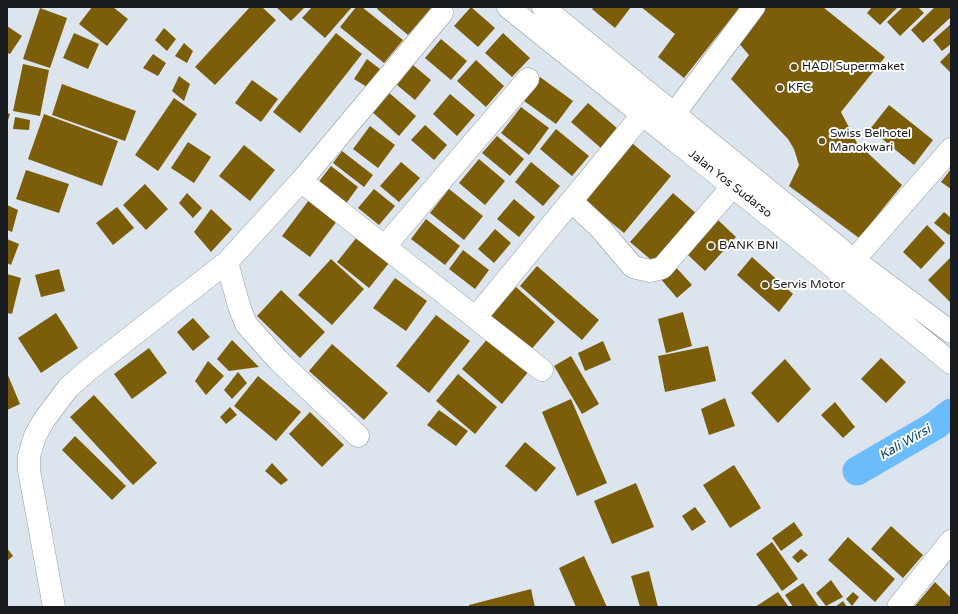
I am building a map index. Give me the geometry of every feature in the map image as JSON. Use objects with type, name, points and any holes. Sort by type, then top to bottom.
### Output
[{"type":"main road","name":"Jalan Yos Sudarso","points":[[508,7],[531,14],[642,115],[842,273],[951,363]]},
{"type":"main road","name":"Jalan Yos Sudarso","points":[[543,7],[854,260],[951,332]]},
{"type":"main road","points":[[674,114],[754,7]]},
{"type":"main road","points":[[54,607],[29,470],[29,456],[35,436],[44,420],[68,388],[87,371],[227,262],[301,181],[442,13]]},
{"type":"main road","points":[[385,246],[528,79]]},
{"type":"main road","points":[[476,317],[642,115]]},
{"type":"main road","points":[[854,260],[951,149]]},
{"type":"main road","points":[[301,181],[542,370]]},
{"type":"main road","points":[[571,201],[600,228],[633,267],[650,271],[662,268],[733,186]]},
{"type":"main road","points":[[227,262],[239,306],[246,324],[278,360],[358,436]]},
{"type":"main road","points":[[898,607],[951,541]]},
{"type":"building","points":[[92,7],[113,7],[128,19],[107,46],[79,24]]},
{"type":"building","points":[[250,7],[262,7],[276,20],[215,85],[195,67]]},
{"type":"building","points":[[276,7],[305,7],[291,21]]},
{"type":"building","points":[[312,7],[352,7],[325,38],[302,18]]},
{"type":"building","points":[[356,7],[362,7],[403,40],[384,63],[340,27]]},
{"type":"building","points":[[378,7],[432,7],[408,35],[377,9]]},
{"type":"building","points":[[471,7],[495,28],[478,47],[454,26]]},
{"type":"building","points":[[594,7],[631,7],[615,28],[592,9]]},
{"type":"building","points":[[641,7],[740,7],[684,78],[658,57],[675,34]]},
{"type":"building","points":[[762,7],[823,7],[885,57],[841,112],[857,143],[902,185],[859,238],[789,186],[799,165],[794,149],[788,139],[731,79],[749,55],[737,41]]},
{"type":"building","points":[[872,7],[898,7],[880,25],[867,13]]},
{"type":"building","points":[[903,7],[918,7],[924,13],[900,36],[887,22]]},
{"type":"building","points":[[935,7],[950,7],[951,17],[923,43],[911,30]]},
{"type":"building","points":[[40,8],[67,18],[50,68],[23,59]]},
{"type":"building","points":[[951,24],[951,44],[942,51],[933,40]]},
{"type":"building","points":[[7,26],[22,36],[10,54],[7,53]]},
{"type":"building","points":[[164,28],[176,39],[167,51],[155,40]]},
{"type":"building","points":[[74,33],[99,44],[88,69],[63,58]]},
{"type":"building","points":[[336,33],[362,54],[300,133],[273,112]]},
{"type":"building","points":[[503,33],[530,58],[512,77],[485,53]]},
{"type":"building","points":[[441,39],[467,61],[451,80],[425,58]]},
{"type":"building","points":[[184,43],[193,51],[187,63],[175,56]]},
{"type":"building","points":[[950,52],[951,53],[951,73],[940,62]]},
{"type":"building","points":[[153,54],[166,63],[158,76],[143,68]]},
{"type":"building","points":[[367,59],[380,69],[367,87],[354,79]]},
{"type":"building","points":[[476,60],[504,86],[486,107],[457,81]]},
{"type":"building","points":[[23,64],[49,70],[40,116],[13,111]]},
{"type":"building","points":[[413,65],[431,80],[415,100],[397,85]]},
{"type":"building","points":[[179,76],[190,84],[184,101],[172,91]]},
{"type":"building","points":[[540,77],[573,101],[556,124],[524,101]]},
{"type":"building","points":[[252,80],[278,99],[261,122],[235,103]]},
{"type":"building","points":[[62,84],[136,111],[125,141],[52,115]]},
{"type":"building","points":[[387,91],[416,116],[399,136],[370,110]]},
{"type":"building","points":[[450,94],[475,115],[457,136],[433,114]]},
{"type":"building","points":[[174,98],[197,114],[158,171],[135,155]]},
{"type":"building","points":[[588,103],[618,129],[602,149],[571,122]]},
{"type":"building","points":[[889,105],[933,140],[914,165],[870,129]]},
{"type":"building","points":[[521,107],[549,128],[529,155],[501,133]]},
{"type":"building","points":[[7,113],[10,114],[7,123]]},
{"type":"building","points":[[44,114],[118,141],[102,186],[28,159]]},
{"type":"building","points":[[15,117],[30,120],[29,130],[13,129]]},
{"type":"building","points":[[425,125],[447,145],[434,160],[411,140]]},
{"type":"building","points":[[370,126],[395,145],[378,168],[353,149]]},
{"type":"building","points":[[556,129],[589,156],[572,176],[540,149]]},
{"type":"building","points":[[497,136],[524,159],[510,176],[482,153]]},
{"type":"building","points":[[188,142],[211,157],[194,183],[171,168]]},
{"type":"building","points":[[632,143],[671,176],[624,233],[584,200]]},
{"type":"building","points":[[244,145],[275,170],[250,201],[219,176]]},
{"type":"building","points":[[342,151],[373,175],[364,187],[333,163]]},
{"type":"building","points":[[479,159],[505,181],[485,205],[459,183]]},
{"type":"building","points":[[401,162],[420,178],[399,202],[380,186]]},
{"type":"building","points":[[531,162],[560,186],[543,206],[515,182]]},
{"type":"building","points":[[331,166],[358,187],[345,205],[317,184]]},
{"type":"building","points":[[951,169],[951,189],[941,182]]},
{"type":"building","points":[[26,170],[69,184],[59,213],[16,199]]},
{"type":"building","points":[[145,184],[168,209],[146,230],[123,205]]},
{"type":"building","points":[[374,189],[395,206],[379,225],[358,208]]},
{"type":"building","points":[[449,189],[483,216],[464,240],[430,213]]},
{"type":"building","points":[[187,193],[202,208],[193,218],[179,203]]},
{"type":"building","points":[[673,193],[698,215],[656,264],[630,242]]},
{"type":"building","points":[[514,199],[535,217],[519,237],[497,219]]},
{"type":"building","points":[[309,200],[337,221],[310,257],[282,236]]},
{"type":"building","points":[[7,205],[18,210],[12,232],[7,230]]},
{"type":"building","points":[[117,207],[134,228],[113,245],[96,223]]},
{"type":"building","points":[[211,209],[232,229],[211,252],[194,232]]},
{"type":"building","points":[[944,212],[951,218],[951,232],[949,235],[934,223]]},
{"type":"building","points":[[426,219],[460,246],[445,265],[411,239]]},
{"type":"building","name":"BANK BNI","points":[[718,220],[736,237],[705,271],[687,254]]},
{"type":"building","points":[[927,225],[945,243],[921,269],[903,252]]},
{"type":"building","points":[[495,229],[511,243],[494,263],[478,249]]},
{"type":"building","points":[[357,237],[389,263],[369,288],[337,262]]},
{"type":"building","points":[[7,239],[19,244],[11,265],[7,263]]},
{"type":"building","points":[[463,250],[489,270],[475,289],[449,269]]},
{"type":"building","name":"Servis Motor","points":[[752,257],[793,294],[779,312],[737,275]]},
{"type":"building","points":[[951,257],[951,303],[928,280]]},
{"type":"building","points":[[331,259],[364,289],[332,325],[298,295]]},
{"type":"building","points":[[673,264],[692,285],[677,298],[659,277]]},
{"type":"building","points":[[537,266],[599,320],[582,340],[520,286]]},
{"type":"building","points":[[59,269],[65,291],[41,297],[35,275]]},
{"type":"building","points":[[7,274],[21,278],[12,314],[7,313]]},
{"type":"building","points":[[395,278],[427,301],[406,331],[373,308]]},
{"type":"building","points":[[516,287],[555,322],[529,352],[490,317]]},
{"type":"building","points":[[281,290],[325,332],[300,358],[257,316]]},
{"type":"building","points":[[683,312],[692,346],[666,353],[658,319]]},
{"type":"building","points":[[56,313],[78,348],[41,373],[18,338]]},
{"type":"building","points":[[436,315],[470,341],[429,393],[396,366]]},
{"type":"building","points":[[193,318],[210,337],[193,351],[177,332]]},
{"type":"building","points":[[489,337],[529,371],[502,404],[462,369]]},
{"type":"building","points":[[232,340],[259,367],[229,371],[217,359]]},
{"type":"building","points":[[603,341],[611,360],[585,371],[578,353]]},
{"type":"building","points":[[332,344],[388,393],[364,420],[309,371]]},
{"type":"building","points":[[708,346],[716,381],[665,392],[658,356]]},
{"type":"building","points":[[149,348],[167,373],[132,399],[114,374]]},
{"type":"building","points":[[571,356],[599,404],[582,414],[554,366]]},
{"type":"building","points":[[881,358],[906,382],[886,403],[861,379]]},
{"type":"building","points":[[785,359],[811,389],[778,423],[751,393]]},
{"type":"building","points":[[208,361],[224,376],[206,395],[195,381]]},
{"type":"building","points":[[238,372],[247,383],[232,399],[224,390]]},
{"type":"building","points":[[7,373],[20,404],[7,410]]},
{"type":"building","points":[[458,374],[497,407],[475,434],[436,401]]},
{"type":"building","points":[[258,376],[301,412],[276,441],[234,406]]},
{"type":"building","points":[[94,395],[157,463],[133,485],[70,417]]},
{"type":"building","points":[[725,398],[735,426],[709,435],[701,409]]},
{"type":"building","points":[[571,399],[607,483],[577,496],[542,412]]},
{"type":"building","points":[[835,402],[855,427],[843,438],[821,415]]},
{"type":"building","points":[[230,407],[237,415],[226,424],[220,417]]},
{"type":"building","points":[[439,410],[468,431],[456,446],[427,425]]},
{"type":"building","points":[[310,412],[344,445],[322,467],[289,434]]},
{"type":"building","points":[[75,436],[126,486],[112,500],[62,450]]},
{"type":"building","points":[[525,442],[556,468],[536,492],[505,466]]},
{"type":"building","points":[[272,463],[288,480],[281,485],[265,471]]},
{"type":"building","points":[[734,465],[761,508],[730,528],[703,485]]},
{"type":"building","points":[[636,483],[654,527],[612,544],[594,501]]},
{"type":"building","points":[[695,507],[706,522],[692,531],[682,516]]},
{"type":"building","points":[[794,522],[803,535],[781,551],[772,538]]},
{"type":"building","points":[[891,526],[923,555],[903,578],[871,549]]},
{"type":"building","points":[[848,537],[895,579],[875,602],[828,560]]},
{"type":"building","points":[[772,542],[798,579],[782,591],[756,554]]},
{"type":"building","points":[[7,548],[13,556],[7,561]]},
{"type":"building","points":[[801,549],[808,555],[798,563],[792,557]]},
{"type":"building","points":[[584,556],[607,607],[576,607],[559,568]]},
{"type":"building","points":[[649,571],[658,607],[640,607],[631,576]]},
{"type":"building","points":[[831,580],[843,597],[826,606],[816,593]]},
{"type":"building","points":[[935,582],[951,598],[951,607],[914,607]]},
{"type":"building","points":[[803,583],[819,607],[793,607],[785,595]]},
{"type":"building","points":[[531,589],[535,607],[469,607],[469,605]]},
{"type":"building","points":[[778,592],[789,607],[755,607]]},
{"type":"building","points":[[853,592],[859,597],[852,606],[846,599]]},
{"type":"building","points":[[843,601],[847,607],[835,607]]},
{"type":"waterway","name":"Kali Wirsi","points":[[857,471],[936,425],[951,413]]},
{"type":"place","name":"HADI Supermaket","points":[[794,67]]},
{"type":"place","name":"KFC","points":[[780,88]]},
{"type":"place","name":"Swiss Belhotel Manokwari","points":[[822,141]]},
{"type":"place","name":"BANK BNI","points":[[711,246]]},
{"type":"place","name":"Servis Motor","points":[[765,285]]}]
